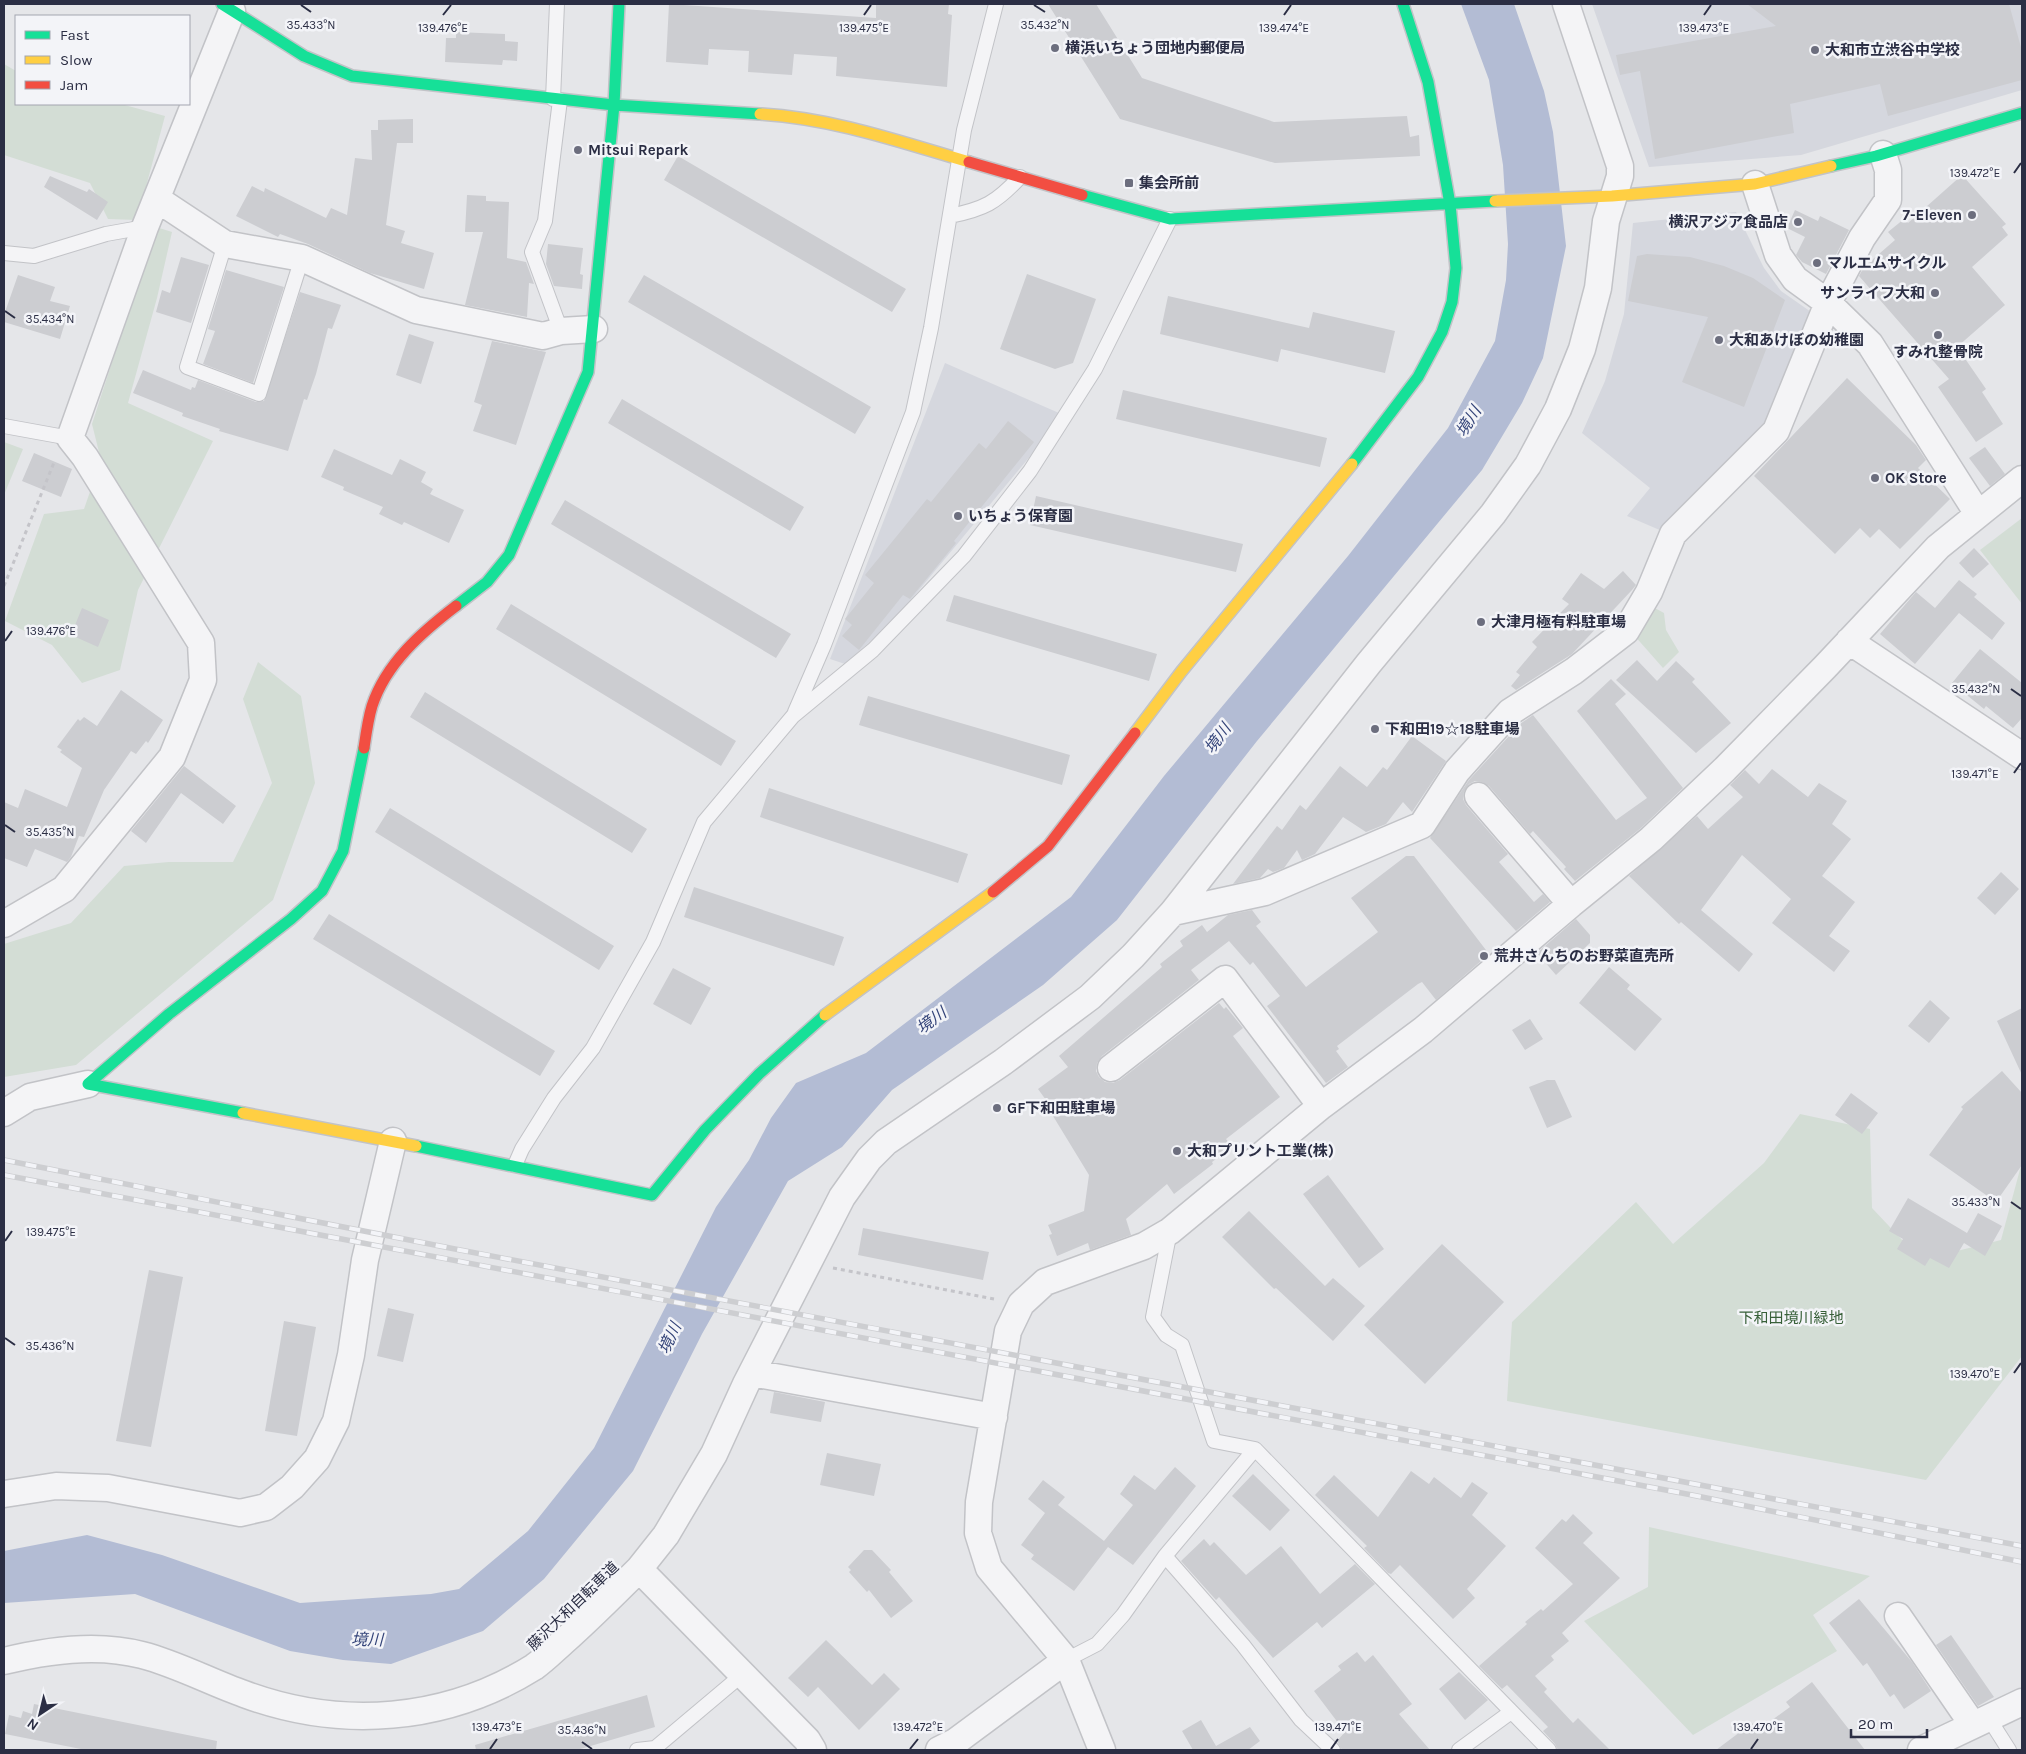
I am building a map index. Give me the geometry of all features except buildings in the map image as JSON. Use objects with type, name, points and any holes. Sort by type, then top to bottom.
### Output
[{"type":"street","points":[[88,1084],[169,1014],[291,919],[322,891],[343,851],[372,706],[382,684],[404,651],[439,619],[486,582],[509,555],[588,372],[594,328],[614,105],[619,4]]},
{"type":"street","points":[[4,1113],[30,1097],[88,1084],[515,1165],[652,1195],[705,1130],[752,1081],[821,1018],[1013,877],[1048,846],[1181,672],[1331,492],[1418,377],[1442,332],[1452,302],[1456,268],[1450,204],[1428,82],[1403,4]]},
{"type":"street","points":[[1566,4],[1620,166],[1620,176],[1602,196]]},
{"type":"street","points":[[4,924],[64,889],[172,757],[203,680],[201,644],[85,457],[67,438],[227,7],[304,56],[352,76],[614,105],[794,116],[860,130],[1158,217],[1170,218],[1602,196],[1755,184],[1883,154],[2022,113]]},
{"type":"street","points":[[1173,912],[1265,892],[1422,825],[1457,771],[1510,712],[1574,671],[1626,632],[1649,592],[1673,534],[1776,431],[1828,303],[1862,238],[1888,200],[1888,170],[1883,154]]},
{"type":"street","points":[[1755,184],[1778,256],[1795,279],[1828,303],[1870,344],[1978,514]]},
{"type":"street","points":[[4,1661],[69,1649],[112,1650],[141,1654],[182,1668],[245,1694],[291,1708],[334,1715],[413,1714],[461,1701],[498,1686],[536,1666],[639,1569],[666,1535],[709,1462],[752,1373],[842,1198],[869,1159],[880,1148],[1003,1062],[1090,997],[1173,912],[1369,663],[1492,514],[1528,465],[1558,409],[1582,349],[1598,288],[1606,221],[1602,196]]},
{"type":"street","points":[[155,202],[166,205],[225,244],[302,258],[416,310],[543,336],[561,331],[594,328]]},
{"type":"street","points":[[1102,1750],[1066,1660],[988,1568],[978,1533],[978,1502],[1008,1331],[1021,1304],[1045,1282],[1144,1246],[1170,1230],[1321,1106],[1423,1030],[1658,833],[1725,769],[1938,547],[2022,479]]},
{"type":"street","points":[[1849,641],[2022,756]]},
{"type":"street","points":[[1478,796],[1571,904]]},
{"type":"street","points":[[1110,1068],[1225,979],[1321,1106]]},
{"type":"street","points":[[4,1494],[56,1486],[108,1488],[240,1513],[266,1507],[292,1487],[317,1459],[336,1421],[352,1355],[365,1260],[393,1141]]},
{"type":"street","points":[[752,1373],[994,1417]]},
{"type":"street","points":[[639,1569],[807,1740],[813,1750]]},
{"type":"street","points":[[1898,1616],[1980,1721]]},
{"type":"street","points":[[939,1750],[955,1742],[1066,1660]]},
{"type":"street","points":[[1926,1749],[2022,1702]]},
{"type":"lane","points":[[557,4],[557,99],[545,221],[532,252],[561,331]]},
{"type":"lane","points":[[793,716],[824,645],[913,412],[931,328],[959,159],[996,4]]},
{"type":"lane","points":[[950,216],[978,210],[992,204],[1020,177]]},
{"type":"lane","points":[[515,1165],[522,1149],[554,1098],[593,1048],[653,942],[704,822],[793,716],[873,650],[964,556],[1030,471],[1095,369],[1170,218]]},
{"type":"lane","points":[[4,253],[34,256],[106,234],[145,227]]},
{"type":"lane","points":[[225,244],[187,368],[259,394],[302,258]]},
{"type":"lane","points":[[4,426],[67,438]]},
{"type":"lane","points":[[1170,1230],[1153,1317],[1166,1335],[1182,1345],[1214,1441],[1255,1449],[1549,1750]]},
{"type":"lane","points":[[1066,1660],[1097,1644],[1123,1615],[1165,1556],[1255,1449]]},
{"type":"lane","points":[[1165,1556],[1243,1645],[1301,1720],[1333,1750]]},
{"type":"lane","points":[[637,1750],[655,1748],[742,1674]]},
{"type":"lane","points":[[1459,1750],[1511,1712]]},
{"type":"lane","points":[[1980,1721],[2009,1750]]},
{"type":"path","points":[[4,586],[67,438]]},
{"type":"path","points":[[808,1264],[1021,1304]]},
{"type":"shaded area","name":"大和市立渋谷中学校","points":[[1592,4],[2020,4],[2022,10],[2022,90],[1801,155],[1649,167]]},
{"type":"shaded area","points":[[1736,212],[1764,268],[1781,291],[1814,314],[1769,426],[1662,531],[1627,516],[1650,488],[1582,433],[1605,381],[1624,314],[1633,223]]},
{"type":"shaded area","points":[[945,363],[1059,413],[1041,443],[895,619],[845,664],[830,659]]},
{"type":"green space","points":[[4,64],[15,70],[15,105],[125,105],[165,116],[137,220],[108,219],[90,183],[4,155]]},
{"type":"green space","points":[[156,227],[172,232],[157,298],[128,403],[213,441],[138,590],[120,670],[82,683],[52,645],[5,621],[44,514],[84,509],[101,460],[92,424]]},
{"type":"green space","points":[[4,442],[23,449],[4,495]]},
{"type":"green space","points":[[2022,518],[2022,604],[1980,550]]},
{"type":"green space","points":[[1651,606],[1664,613],[1666,630],[1679,652],[1663,668],[1633,634]]},
{"type":"green space","points":[[258,662],[301,696],[315,783],[273,900],[76,1065],[4,1077],[4,944],[71,923],[124,866],[169,862],[233,862],[272,783],[243,699]]},
{"type":"green space","name":"下和田境川緑地","points":[[1800,1114],[1870,1129],[1872,1208],[1921,1260],[2001,1240],[2022,1162],[2022,1356],[1926,1480],[1507,1401],[1512,1322],[1636,1202],[1673,1244],[1764,1163]]},
{"type":"green space","points":[[1649,1527],[1870,1576],[1813,1615],[1837,1651],[1693,1735],[1584,1621],[1648,1587]]},
{"type":"water","name":"境川","points":[[1461,4],[1514,4],[1544,91],[1553,132],[1566,246],[1543,358],[1522,403],[1482,470],[1257,741],[1117,920],[1043,985],[892,1090],[842,1147],[788,1181],[702,1334],[633,1471],[544,1579],[483,1631],[391,1664],[343,1660],[290,1651],[135,1594],[4,1603],[4,1551],[87,1535],[162,1555],[300,1603],[431,1594],[459,1589],[528,1531],[594,1448],[716,1207],[749,1160],[771,1118],[796,1083],[866,1053],[1071,897],[1164,776],[1348,556],[1448,428],[1495,341],[1506,280],[1508,244],[1503,165],[1489,80]]},
{"type":"railway","points":[[4,1160],[455,1249],[2022,1546]]},
{"type":"railway","points":[[4,1175],[1692,1495],[2022,1562]]},
{"type":"traffic: fast","points":[[222,4],[304,56],[352,76],[614,105],[760,114]]},
{"type":"traffic: fast","points":[[456,606],[487,582],[509,555],[588,372],[614,105],[619,4]]},
{"type":"traffic: fast","points":[[1352,464],[1418,377],[1442,332],[1452,302],[1456,268],[1450,204],[1428,82],[1403,4]]},
{"type":"traffic: fast","points":[[1831,166],[1876,156],[2022,113]]},
{"type":"traffic: fast","points":[[1082,195],[1170,219],[1495,201]]},
{"type":"traffic: fast","points":[[243,1113],[88,1084],[169,1014],[291,919],[322,891],[343,851],[364,748]]},
{"type":"traffic: fast","points":[[416,1146],[652,1195],[705,1130],[759,1074],[825,1015]]},
{"type":"traffic: slow","points":[[760,114],[787,116],[840,126],[969,162]]},
{"type":"traffic: slow","points":[[1495,201],[1612,196],[1755,184],[1831,166]]},
{"type":"traffic: slow","points":[[1135,733],[1181,672],[1352,464]]},
{"type":"traffic: slow","points":[[825,1015],[993,892]]},
{"type":"traffic: slow","points":[[243,1113],[416,1146]]},
{"type":"traffic: jam","points":[[969,162],[1082,195]]},
{"type":"traffic: jam","points":[[364,748],[372,706],[386,676],[418,638],[456,606]]},
{"type":"traffic: jam","points":[[993,892],[1048,846],[1135,733]]},
{"type":"place","name":"横浜いちょう団地内郵便局","points":[[1055,48]]},
{"type":"place","name":"大和市立渋谷中学校","points":[[1815,50]]},
{"type":"place","name":"Mitsui Repark","points":[[578,150]]},
{"type":"place","name":"集会所前","points":[[1129,183]]},
{"type":"place","name":"7-Eleven","points":[[1972,215]]},
{"type":"place","name":"横沢アジア食品店","points":[[1798,222]]},
{"type":"place","name":"マルエムサイクル","points":[[1817,263]]},
{"type":"place","name":"サンライフ大和","points":[[1935,293]]},
{"type":"place","name":"すみれ整骨院","points":[[1938,335]]},
{"type":"place","name":"大和あけぼの幼稚園","points":[[1719,340]]},
{"type":"place","name":"OK Store","points":[[1875,478]]},
{"type":"place","name":"いちょう保育園","points":[[958,516]]},
{"type":"place","name":"大津月極有料駐車場","points":[[1481,622]]},
{"type":"place","name":"下和田19☆18駐車場","points":[[1375,729]]},
{"type":"place","name":"荒井さんちのお野菜直売所","points":[[1484,956]]},
{"type":"place","name":"GF下和田駐車場","points":[[997,1108]]},
{"type":"place","name":"大和プリント工業(株)","points":[[1177,1151]]}]
